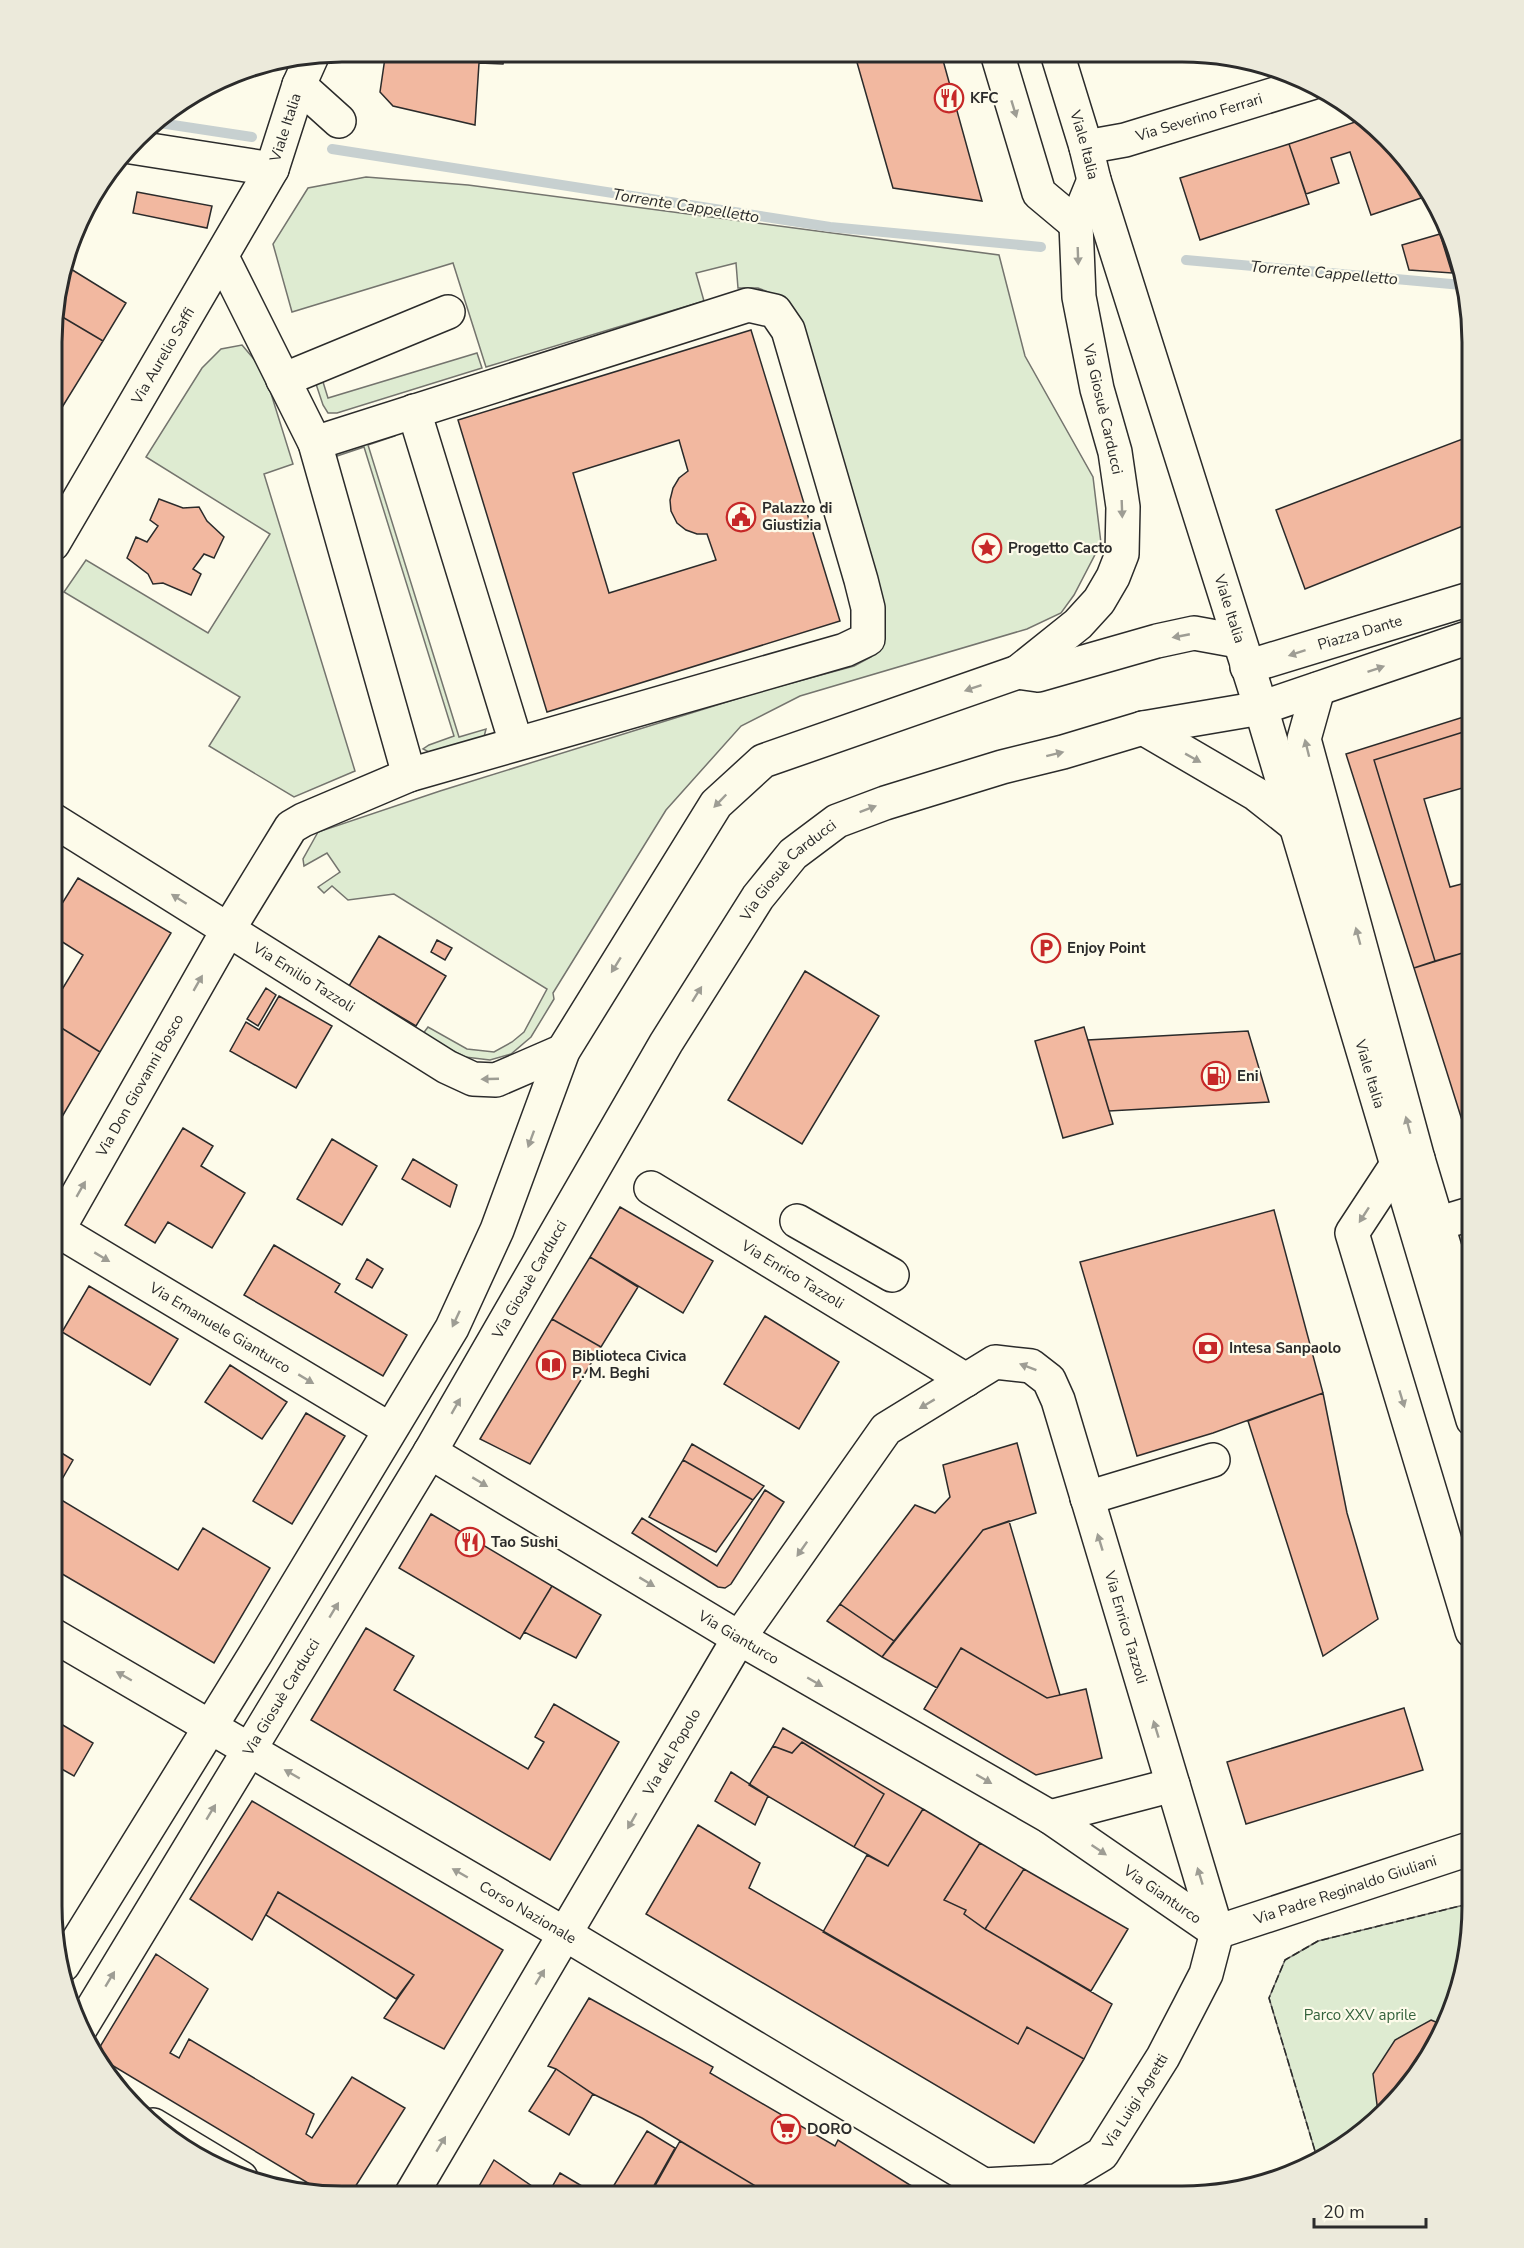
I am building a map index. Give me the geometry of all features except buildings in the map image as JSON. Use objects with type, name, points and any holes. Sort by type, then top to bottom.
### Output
[{"type":"street","points":[[1000,62],[1039,193],[1076,224]]},
{"type":"street","name":"Viale Italia","points":[[1060,62],[1094,180],[1261,708],[1294,824],[1407,1162],[1437,1224],[1462,1306]]},
{"type":"street","name":"Viale Italia","points":[[272,169],[299,85],[309,64]]},
{"type":"street","name":"Viale Italia","points":[[299,85],[339,121]]},
{"type":"street","name":"Via Severino Ferrari","points":[[1086,147],[1125,140],[1299,87]]},
{"type":"street","points":[[140,148],[272,169]]},
{"type":"street","name":"Via Aurelio Saffi","points":[[62,529],[272,169]]},
{"type":"street","name":"Via Giosuè Carducci","points":[[67,1959],[256,1653],[452,1328],[497,1230],[563,1051],[716,804],[763,761],[1018,672],[1078,624],[1099,601],[1113,577],[1122,554],[1123,507],[1116,452],[1097,388],[1079,297],[1076,224],[1094,180]]},
{"type":"street","points":[[222,257],[315,443],[409,775]]},
{"type":"street","name":"Via Don Giovanni Bosco","points":[[62,1218],[228,930],[291,827],[409,775],[845,650],[868,639],[868,608],[861,580],[788,330],[775,311],[748,304],[414,411]]},
{"type":"street","points":[[283,380],[448,312]]},
{"type":"street","points":[[315,443],[414,411],[516,743]]},
{"type":"street","name":"Piazza Dante","points":[[1243,654],[1462,601]]},
{"type":"street","name":"Via Giosuè Carducci","points":[[1018,672],[1038,675],[1156,641],[1194,633],[1243,654]]},
{"type":"street","points":[[1261,708],[1462,640]]},
{"type":"street","name":"Viale Italia","points":[[1318,689],[1304,739],[1462,1377]]},
{"type":"street","name":"Via Giosuè Carducci","points":[[86,2020],[430,1452],[666,1043],[758,897],[793,854],[837,821],[885,803],[1002,767],[1143,728],[1261,708]]},
{"type":"street","points":[[1143,728],[1256,794],[1294,824]]},
{"type":"street","name":"Via Emilio Tazzoli","points":[[62,826],[447,1067],[473,1079],[496,1080],[563,1051]]},
{"type":"street","points":[[1407,1162],[1352,1233],[1462,1597]]},
{"type":"street","name":"Via Enrico Tazzoli","points":[[651,1188],[966,1380]]},
{"type":"street","points":[[1437,1224],[1462,1216]]},
{"type":"street","points":[[797,1221],[892,1275]]},
{"type":"street","name":"Via Emanuele Gianturco","points":[[62,1237],[389,1429]]},
{"type":"street","name":"Via Enrico Tazzoli","points":[[995,1362],[1031,1366],[1049,1380],[1058,1400],[1217,1932]]},
{"type":"street","name":"Via del Popolo","points":[[416,2186],[739,1638],[886,1429],[995,1362]]},
{"type":"street","name":"Via Gianturco","points":[[430,1452],[739,1638],[1050,1817],[1217,1932]]},
{"type":"street","points":[[1087,1498],[1213,1460]]},
{"type":"street","name":"Corso Nazionale","points":[[62,1640],[565,1934],[985,2186]]},
{"type":"street","points":[[1050,1817],[1173,1785]]},
{"type":"street","name":"Via Padre Reginaldo Giuliani","points":[[1217,1932],[1462,1851]]},
{"type":"street","name":"Via Luigi Agretti","points":[[1025,2186],[1057,2181],[1102,2154],[1162,2057],[1189,2007],[1206,1974],[1217,1932]]},
{"type":"green space","points":[[366,177],[468,185],[999,255],[1025,356],[1093,477],[1101,543],[1074,595],[1061,613],[1027,629],[800,696],[741,726],[666,810],[553,993],[554,999],[531,1037],[511,1054],[490,1060],[465,1057],[422,1035],[428,1027],[467,1049],[494,1052],[524,1032],[547,989],[394,894],[348,900],[332,886],[324,893],[318,887],[340,872],[327,853],[304,866],[303,859],[318,832],[440,791],[762,691],[854,666],[871,657],[881,644],[799,325],[786,299],[758,288],[738,288],[736,263],[696,273],[704,301],[486,367],[453,263],[292,312],[273,244],[308,188]]},
{"type":"green space","points":[[242,345],[264,371],[293,464],[264,474],[355,771],[294,797],[209,746],[240,697],[64,592],[86,560],[208,633],[270,534],[146,457],[202,368],[221,349]]},
{"type":"green space","points":[[477,353],[482,368],[337,413],[328,413],[323,405],[312,372],[319,369],[328,398]]},
{"type":"green space","points":[[397,431],[395,436],[368,445],[459,737],[486,729],[484,737],[429,752],[423,749],[454,736],[364,447],[337,456],[334,450]]},
{"type":"green space","name":"Parco XXV aprile","points":[[1462,1905],[1460,1943],[1453,1979],[1441,2014],[1425,2046],[1405,2077],[1367,2117],[1353,2129],[1315,2153],[1269,1998],[1285,1960],[1318,1941]]},
{"type":"waterway","name":"Torrente Cappelletto","points":[[165,124],[252,137]]},
{"type":"waterway","name":"Torrente Cappelletto","points":[[332,149],[830,227],[1041,247]]},
{"type":"waterway","name":"Torrente Cappelletto","points":[[1186,260],[1456,284]]},
{"type":"fence","points":[[1315,2153],[1269,1998],[1285,1960],[1318,1941],[1462,1905]]},
{"type":"place","name":"KFC","points":[[949,98]]},
{"type":"place","name":"Palazzo di Giustizia","points":[[741,517]]},
{"type":"place","name":"Progetto Cacto","points":[[987,548]]},
{"type":"place","name":"Enjoy Point","points":[[1046,948]]},
{"type":"place","name":"Eni","points":[[1216,1076]]},
{"type":"place","name":"Intesa Sanpaolo","points":[[1208,1348]]},
{"type":"place","name":"Biblioteca Civica P. M. Beghi","points":[[551,1365]]},
{"type":"place","name":"Tao Sushi","points":[[470,1542]]},
{"type":"place","name":"DORO","points":[[786,2129]]}]
